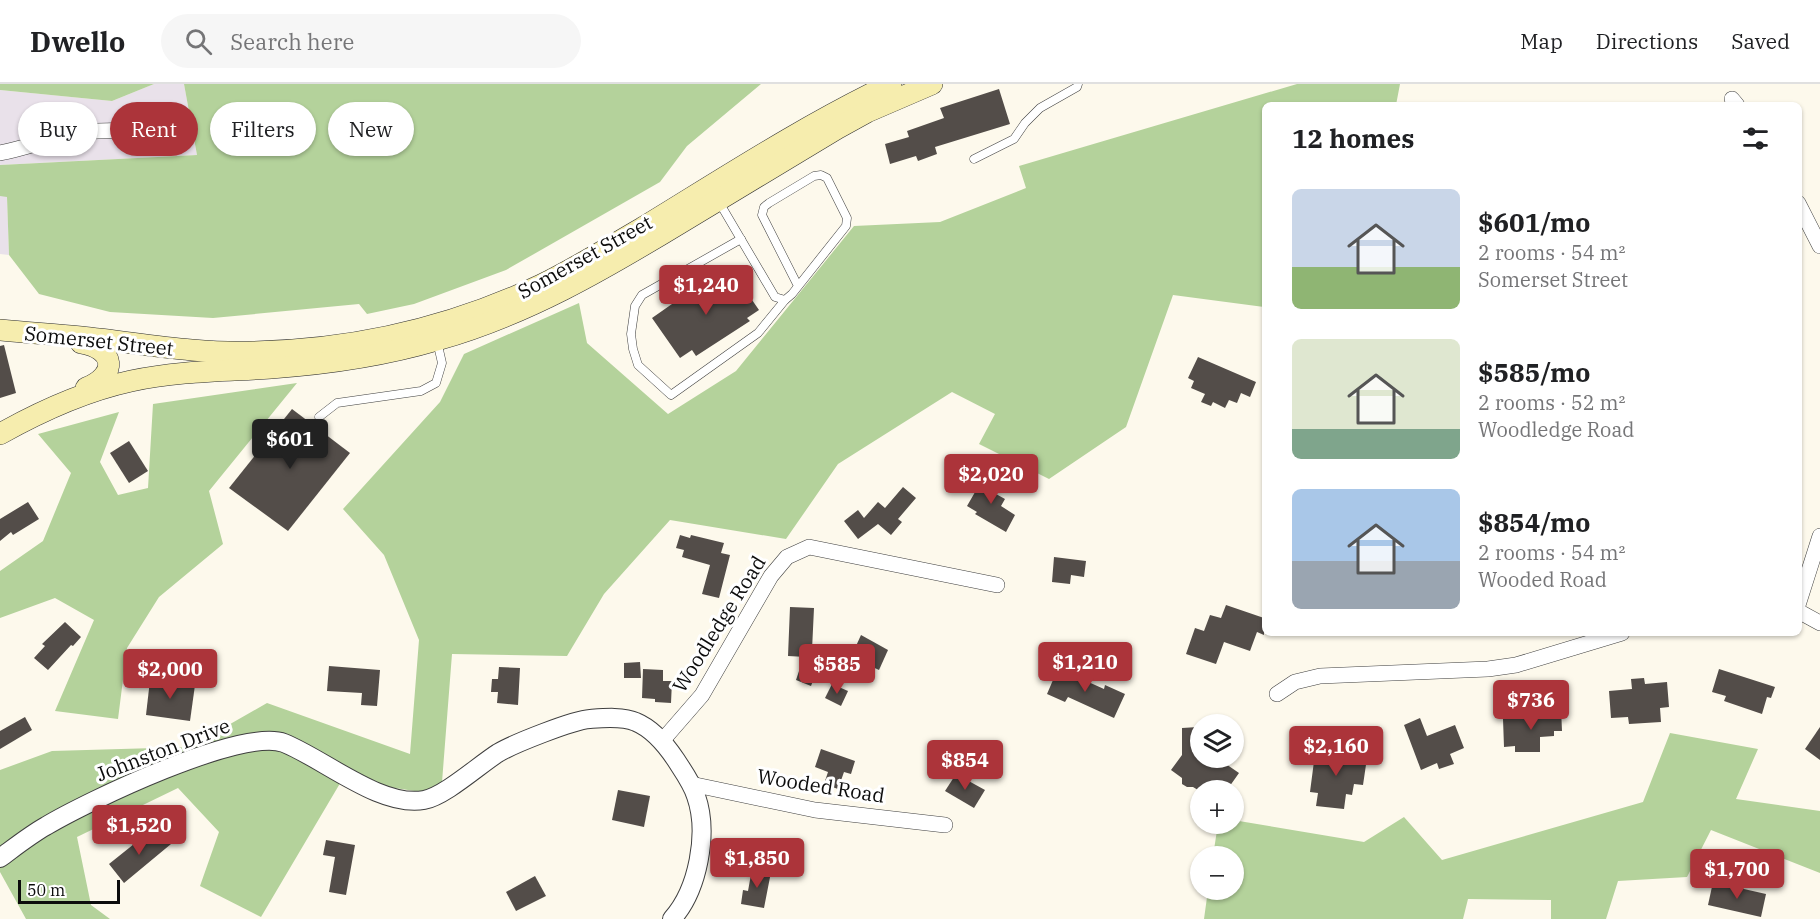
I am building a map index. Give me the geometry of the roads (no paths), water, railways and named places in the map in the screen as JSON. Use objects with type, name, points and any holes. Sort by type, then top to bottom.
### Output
[{"type":"main road","name":"Somerset Street","points":[[714,194],[835,112],[891,84]]},
{"type":"main road","name":"Somerset Street","points":[[23,421],[112,385],[181,373],[290,366],[372,356],[435,333],[481,310],[541,285],[848,123],[932,84]]},
{"type":"main road","name":"Somerset Street","points":[[0,330],[190,350],[252,352],[339,345],[435,333]]},
{"type":"main road","points":[[0,434],[70,394],[96,384],[108,369],[106,356],[99,348],[42,335]]},
{"type":"street","points":[[0,153],[75,133],[110,130]]},
{"type":"street","points":[[1802,211],[1820,246]]},
{"type":"street","points":[[1802,592],[1820,536]]},
{"type":"street","name":"Woodledge Road","points":[[662,741],[702,695],[771,576],[787,557],[809,547],[997,585]]},
{"type":"street","points":[[1802,613],[1820,622]]},
{"type":"street","points":[[1277,694],[1295,682],[1320,676],[1488,669],[1516,665],[1612,636]]},
{"type":"street","name":"Johnston Drive","points":[[0,858],[45,826],[125,785],[226,747],[258,740],[282,742],[380,793],[407,802],[426,800],[501,751],[568,724],[588,719],[624,718],[634,721],[662,741],[697,796],[700,842],[696,876],[681,909],[672,919]]},
{"type":"street","name":"Wooded Road","points":[[691,784],[816,810],[945,825]]},
{"type":"lane","points":[[974,159],[1014,139],[1025,123],[1040,108],[1077,87],[1078,84]]},
{"type":"lane","points":[[741,239],[642,295],[632,316],[631,334],[638,365],[672,395],[758,333],[792,294],[846,226],[847,219],[827,178],[821,175],[814,176],[769,203],[764,207],[762,215],[798,286]]},
{"type":"lane","points":[[714,194],[775,297],[785,300]]},
{"type":"lane","points":[[319,417],[337,403],[422,391],[436,383],[442,363],[435,333]]}]
